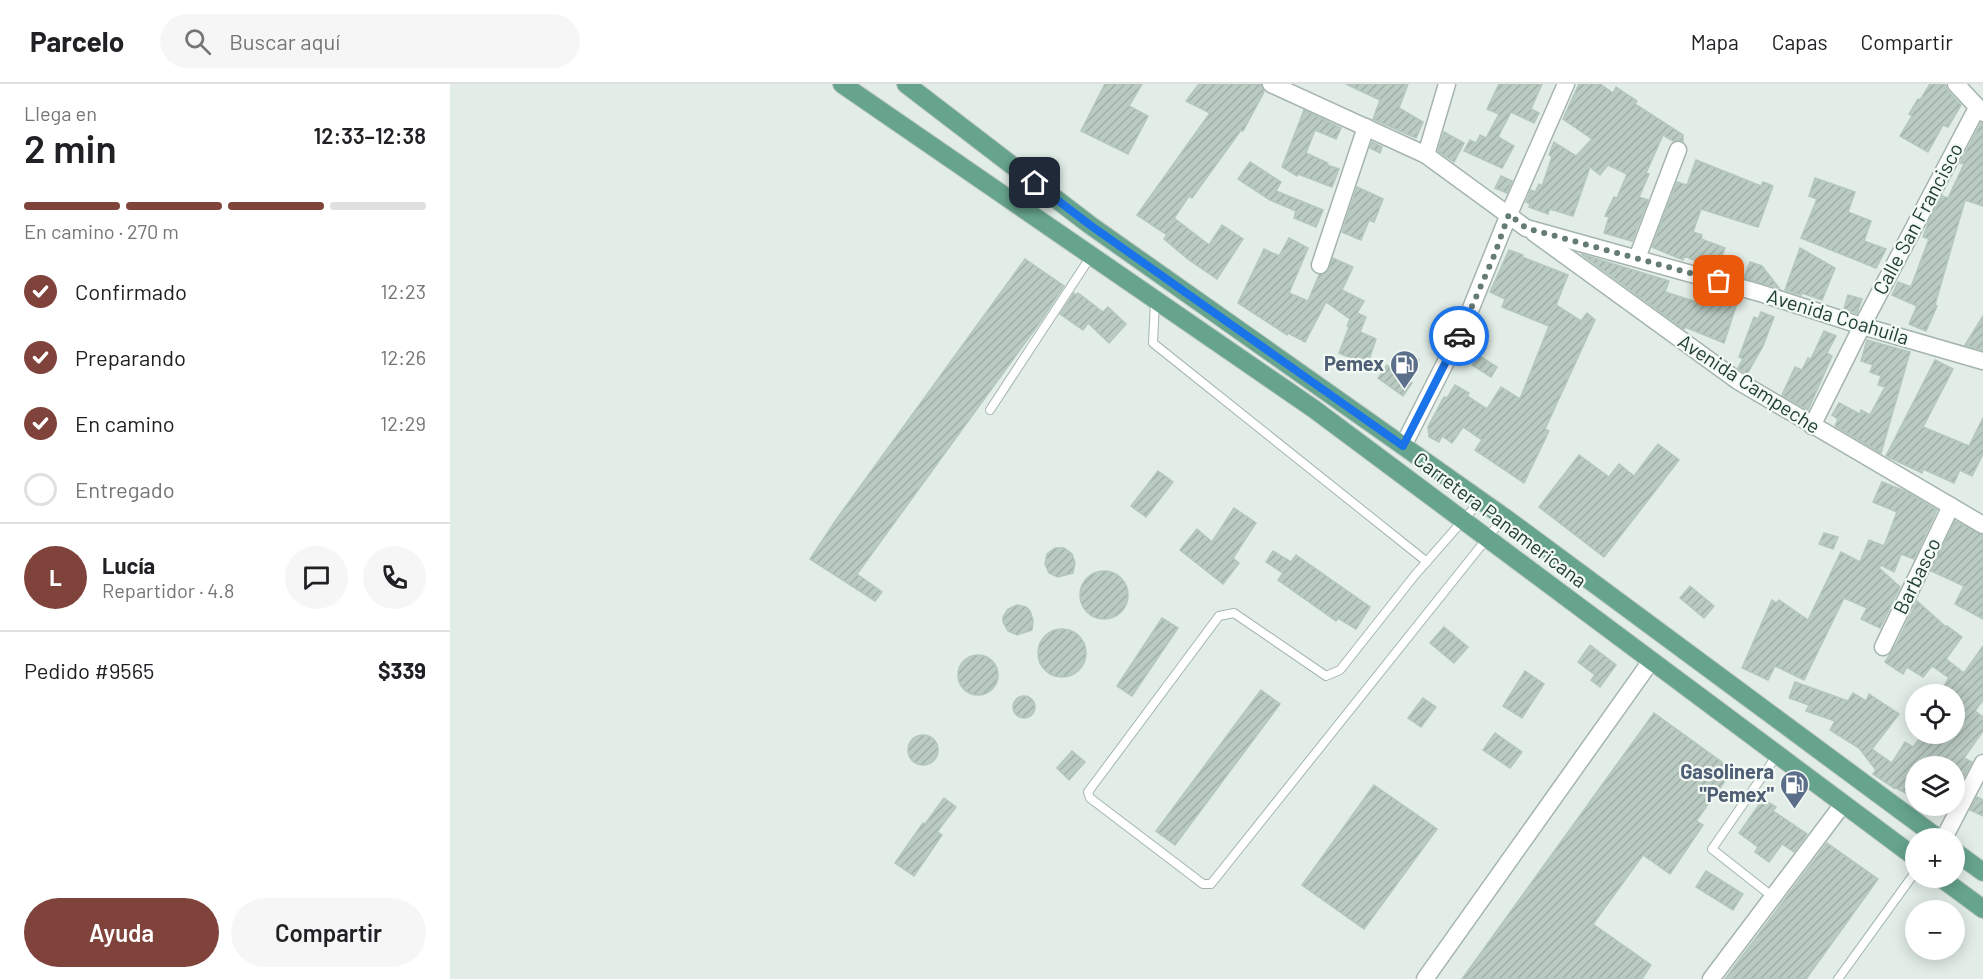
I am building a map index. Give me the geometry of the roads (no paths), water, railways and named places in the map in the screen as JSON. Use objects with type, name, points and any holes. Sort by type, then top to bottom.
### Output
[{"type":"main road","name":"Carretera Panamericana","points":[[842,84],[1314,409],[1905,850]]},
{"type":"main road","name":"Carretera Panamericana","points":[[906,84],[1090,225],[1504,517],[1924,828]]},
{"type":"main road","points":[[1965,859],[1983,872]]},
{"type":"main road","points":[[1955,888],[1983,909]]},
{"type":"street","name":"Avenida Coahuila","points":[[1271,84],[1426,155],[1526,228],[1761,292],[1862,326],[1983,362]]},
{"type":"street","points":[[1426,155],[1447,84]]},
{"type":"street","points":[[1403,446],[1463,328],[1509,214],[1566,84]]},
{"type":"street","points":[[1956,84],[1980,110]]},
{"type":"street","name":"Calle San Francisco","points":[[1812,426],[1862,326],[1980,110]]},
{"type":"street","points":[[1320,265],[1366,127]]},
{"type":"street","points":[[1637,258],[1678,150]]},
{"type":"street","name":"Avenida Campeche","points":[[1526,228],[1738,381],[1983,525]]},
{"type":"street","name":"Barbasco","points":[[1882,647],[1951,506]]},
{"type":"street","points":[[1425,979],[1651,661]]},
{"type":"street","points":[[1949,828],[1983,763]]},
{"type":"street","points":[[1712,979],[1843,804]]},
{"type":"lane","points":[[990,410],[1091,256]]},
{"type":"lane","points":[[1155,300],[1153,343],[1427,562]]},
{"type":"lane","points":[[1480,501],[1427,562],[1340,670],[1326,676],[1234,613],[1220,616],[1088,792],[1090,798],[1203,884],[1211,884],[1504,517]]},
{"type":"lane","points":[[1773,897],[1712,849],[1777,755]]},
{"type":"lane","points":[[1838,979],[1905,886]]},
{"type":"place","name":"Pemex","points":[[1405,390]]},
{"type":"place","name":"Gasolinera \"Pemex\"","points":[[1795,810]]}]
